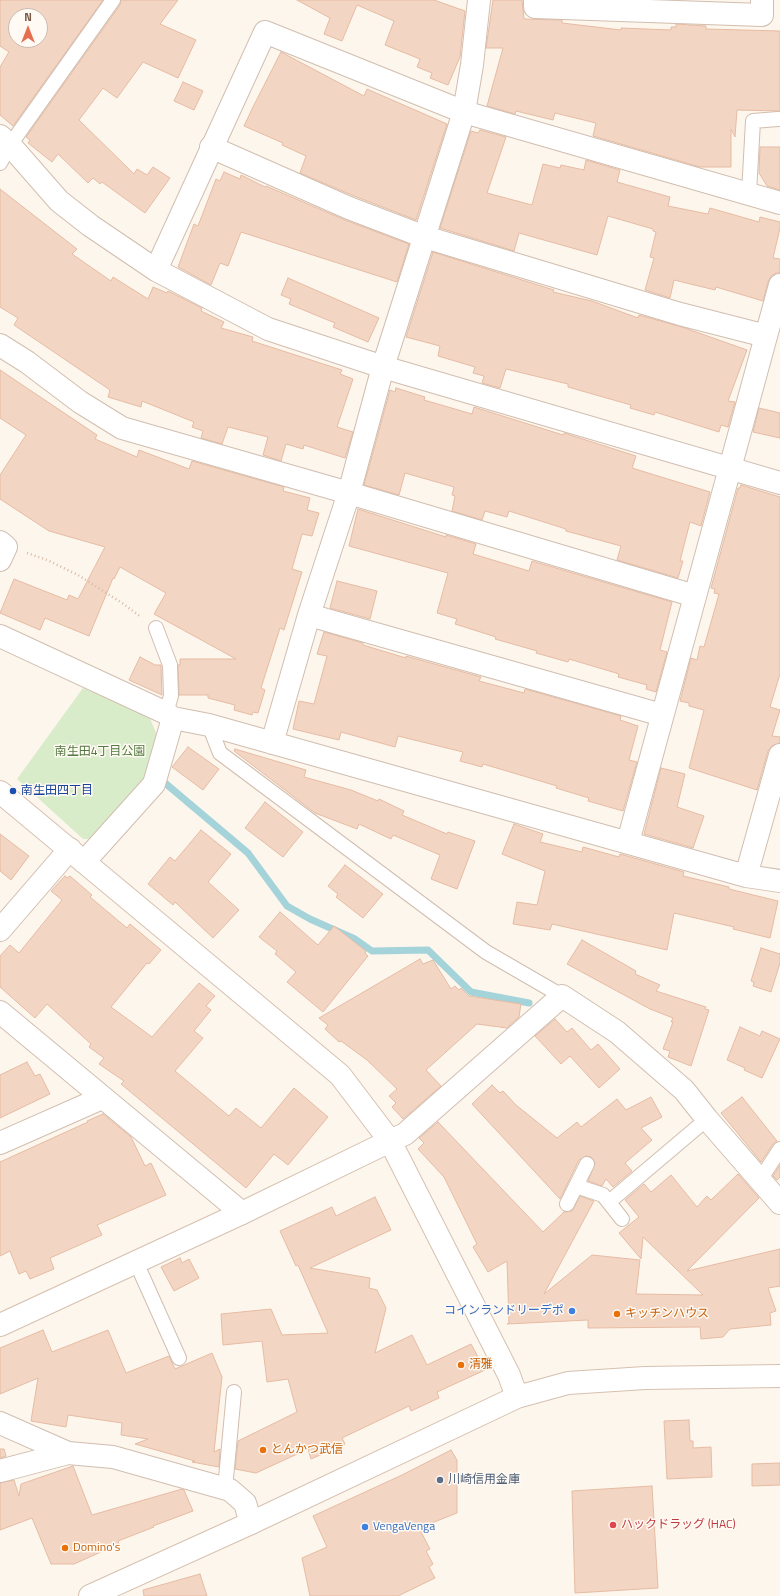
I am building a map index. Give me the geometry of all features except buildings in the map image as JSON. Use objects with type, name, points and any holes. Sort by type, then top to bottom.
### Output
[{"type":"street","points":[[272,743],[310,615],[349,493],[383,367],[464,112],[472,65],[479,0]]},
{"type":"street","points":[[535,0],[535,7],[762,16],[762,0]]},
{"type":"street","points":[[156,270],[265,32],[464,112],[780,202]]},
{"type":"street","points":[[3,148],[59,201],[91,226],[156,270],[268,329],[383,367],[730,469],[780,482]]},
{"type":"street","points":[[211,148],[349,208],[425,237],[680,314],[766,336]]},
{"type":"street","points":[[628,842],[780,286]]},
{"type":"street","points":[[0,345],[27,362],[80,402],[122,428],[349,493],[695,596]]},
{"type":"street","points":[[310,615],[662,715]]},
{"type":"street","points":[[0,636],[169,715],[209,724],[746,876],[780,881]]},
{"type":"street","points":[[0,930],[77,855],[154,784],[169,715]]},
{"type":"street","points":[[746,876],[780,755]]},
{"type":"street","points":[[0,792],[340,1075],[390,1141],[509,1375],[517,1397]]},
{"type":"street","points":[[0,1325],[242,1213],[405,1134],[562,996],[617,1032],[684,1090],[707,1119],[780,1203]]},
{"type":"street","points":[[0,1012],[242,1213]]},
{"type":"street","points":[[0,1143],[102,1098]]},
{"type":"street","points":[[90,1596],[517,1397],[568,1383],[646,1378],[780,1376]]},
{"type":"street","points":[[0,1423],[68,1453],[114,1457],[230,1490],[245,1503],[251,1522]]},
{"type":"street","points":[[0,1471],[68,1453]]},
{"type":"lane","points":[[3,148],[113,0]]},
{"type":"lane","points":[[749,193],[753,121],[778,119]]},
{"type":"lane","points":[[156,628],[170,665],[171,696],[169,715]]},
{"type":"lane","points":[[209,724],[220,753],[486,952],[562,996]]},
{"type":"lane","points":[[609,1202],[707,1119]]},
{"type":"lane","points":[[760,1180],[780,1149]]},
{"type":"lane","points":[[566,1204],[587,1164]]},
{"type":"lane","points":[[576,1186],[603,1195],[622,1219]]},
{"type":"lane","points":[[136,1262],[180,1358]]},
{"type":"lane","points":[[225,1489],[234,1392]]},
{"type":"path","points":[[2,550],[47,560],[78,575],[122,603],[156,628]]},
{"type":"green space","name":"南生田4丁目公園","points":[[83,688],[149,716],[159,740],[145,778],[94,839],[83,839],[17,779]]},
{"type":"waterway","points":[[165,783],[248,853],[287,906],[310,919],[355,939],[372,951],[428,950],[471,992],[529,1003]]},
{"type":"place","name":"南生田四丁目","points":[[13,791]]},
{"type":"place","name":"コインランドリーデポ","points":[[572,1311]]},
{"type":"place","name":"キッチンハウス","points":[[617,1314]]},
{"type":"place","name":"清雅","points":[[461,1365]]},
{"type":"place","name":"とんかつ武信","points":[[263,1450]]},
{"type":"place","name":"川崎信用金庫","points":[[440,1480]]},
{"type":"place","name":"ハックドラッグ (HAC)","points":[[613,1525]]},
{"type":"place","name":"VengaVenga","points":[[365,1527]]},
{"type":"place","name":"Domino's","points":[[65,1548]]}]
